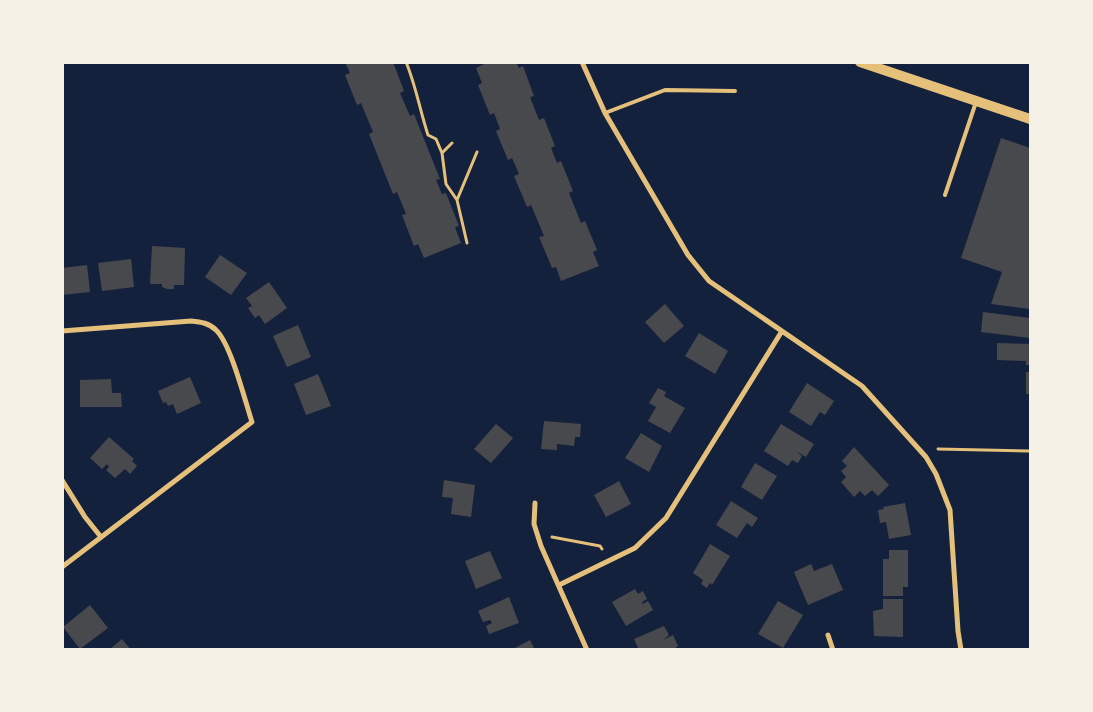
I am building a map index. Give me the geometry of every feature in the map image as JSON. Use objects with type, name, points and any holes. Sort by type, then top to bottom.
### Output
[{"type":"main road","points":[[860,62],[1030,119]]},
{"type":"street","points":[[582,62],[605,113],[688,255],[709,281],[862,386],[926,457],[936,474],[950,510],[961,650]]},
{"type":"street","points":[[62,331],[191,320],[204,322],[217,331],[226,344],[252,422],[62,567]]},
{"type":"street","points":[[559,585],[635,548],[666,518],[782,331]]},
{"type":"street","points":[[62,480],[85,517],[102,537]]},
{"type":"street","points":[[535,503],[534,524],[538,536],[586,650]]},
{"type":"street","points":[[828,636],[833,650]]},
{"type":"lane","points":[[605,113],[665,90],[735,91]]},
{"type":"lane","points":[[945,195],[976,101]]},
{"type":"path","points":[[406,62],[415,83],[420,111],[428,135],[436,139],[442,153],[446,184],[457,200],[467,243]]},
{"type":"path","points":[[442,153],[452,143]]},
{"type":"path","points":[[457,200],[477,152]]},
{"type":"path","points":[[938,449],[1030,451]]},
{"type":"path","points":[[552,537],[600,546],[602,549]]},
{"type":"building","points":[[345,62],[393,62],[404,91],[400,93],[410,116],[414,114],[440,179],[436,180],[442,194],[446,193],[459,226],[455,227],[461,243],[424,258],[418,244],[414,246],[402,215],[406,214],[397,192],[393,194],[369,134],[373,132],[361,103],[357,105],[345,75],[350,73]]},
{"type":"building","points":[[488,62],[516,62],[519,68],[523,66],[534,96],[530,97],[539,120],[544,118],[555,146],[551,148],[557,163],[561,161],[573,191],[569,193],[581,223],[585,221],[597,250],[593,252],[599,266],[561,281],[556,267],[552,268],[539,237],[544,236],[531,205],[527,207],[514,176],[519,174],[512,158],[508,160],[496,131],[500,129],[494,113],[490,115],[478,85],[482,83],[476,68]]},
{"type":"building","points":[[1001,138],[1030,148],[1030,309],[991,304],[1002,272],[961,258]]},
{"type":"building","points":[[152,246],[185,248],[184,285],[174,285],[174,289],[167,289],[162,287],[162,284],[150,284]]},
{"type":"building","points":[[220,255],[247,273],[231,295],[205,277]]},
{"type":"building","points":[[131,259],[134,287],[102,291],[98,263]]},
{"type":"building","points":[[87,265],[90,292],[62,295],[62,268]]},
{"type":"building","points":[[269,282],[287,308],[265,324],[259,315],[255,318],[248,308],[252,306],[246,298]]},
{"type":"building","points":[[665,304],[684,326],[664,343],[645,322]]},
{"type":"building","points":[[983,312],[1030,318],[1030,338],[981,332]]},
{"type":"building","points":[[298,325],[311,357],[287,367],[273,336]]},
{"type":"building","points":[[699,333],[728,351],[715,374],[685,356]]},
{"type":"building","points":[[997,343],[1030,344],[1030,365],[1026,365],[1026,361],[997,360]]},
{"type":"building","points":[[1026,372],[1030,372],[1030,394],[1026,394]]},
{"type":"building","points":[[318,374],[331,406],[306,415],[294,384]]},
{"type":"building","points":[[190,377],[201,403],[177,414],[173,404],[168,406],[166,402],[163,403],[158,391]]},
{"type":"building","points":[[111,379],[112,393],[121,393],[122,407],[80,407],[80,380]]},
{"type":"building","points":[[807,383],[834,401],[825,415],[820,412],[811,426],[789,412]]},
{"type":"building","points":[[658,388],[666,392],[664,396],[685,408],[670,433],[648,421],[656,407],[649,403]]},
{"type":"building","points":[[544,421],[581,424],[580,437],[575,437],[574,446],[557,444],[557,450],[541,449]]},
{"type":"building","points":[[496,424],[513,438],[491,463],[474,449]]},
{"type":"building","points":[[781,424],[814,444],[806,457],[796,451],[802,456],[798,463],[792,460],[788,466],[764,451]]},
{"type":"building","points":[[641,433],[662,446],[649,472],[625,458]]},
{"type":"building","points":[[109,437],[134,459],[132,461],[137,466],[130,474],[125,469],[115,478],[106,470],[109,467],[107,464],[102,469],[90,458]]},
{"type":"building","points":[[854,447],[889,485],[878,496],[872,490],[865,496],[860,491],[854,497],[841,482],[846,477],[841,471],[847,466],[842,461]]},
{"type":"building","points":[[755,463],[777,476],[762,500],[741,487]]},
{"type":"building","points":[[444,480],[475,485],[471,517],[451,514],[453,498],[442,497]]},
{"type":"building","points":[[619,481],[631,504],[606,517],[594,495]]},
{"type":"building","points":[[731,501],[758,518],[752,527],[747,523],[737,538],[716,525]]},
{"type":"building","points":[[905,503],[911,535],[889,539],[886,522],[880,523],[878,510],[884,509],[883,507]]},
{"type":"building","points":[[710,544],[730,556],[712,585],[710,583],[707,588],[701,584],[703,580],[693,573]]},
{"type":"building","points":[[889,550],[908,550],[908,587],[903,587],[903,596],[883,596],[883,559],[889,559]]},
{"type":"building","points":[[490,551],[502,578],[476,589],[465,561]]},
{"type":"building","points":[[811,564],[814,571],[832,564],[843,590],[808,605],[794,572]]},
{"type":"building","points":[[635,589],[638,594],[643,591],[647,599],[642,602],[643,604],[648,601],[653,610],[626,626],[612,602]]},
{"type":"building","points":[[509,597],[519,623],[489,634],[486,626],[492,623],[490,620],[483,622],[478,611]]},
{"type":"building","points":[[883,599],[903,599],[903,637],[874,636],[873,611],[883,609]]},
{"type":"building","points":[[778,601],[803,615],[783,648],[758,634]]},
{"type":"building","points":[[90,605],[108,628],[80,649],[63,627]]},
{"type":"building","points":[[664,626],[669,635],[663,640],[673,635],[678,646],[673,650],[639,650],[634,639]]},
{"type":"building","points":[[122,639],[131,650],[109,650]]},
{"type":"building","points":[[530,640],[535,650],[511,650]]}]
